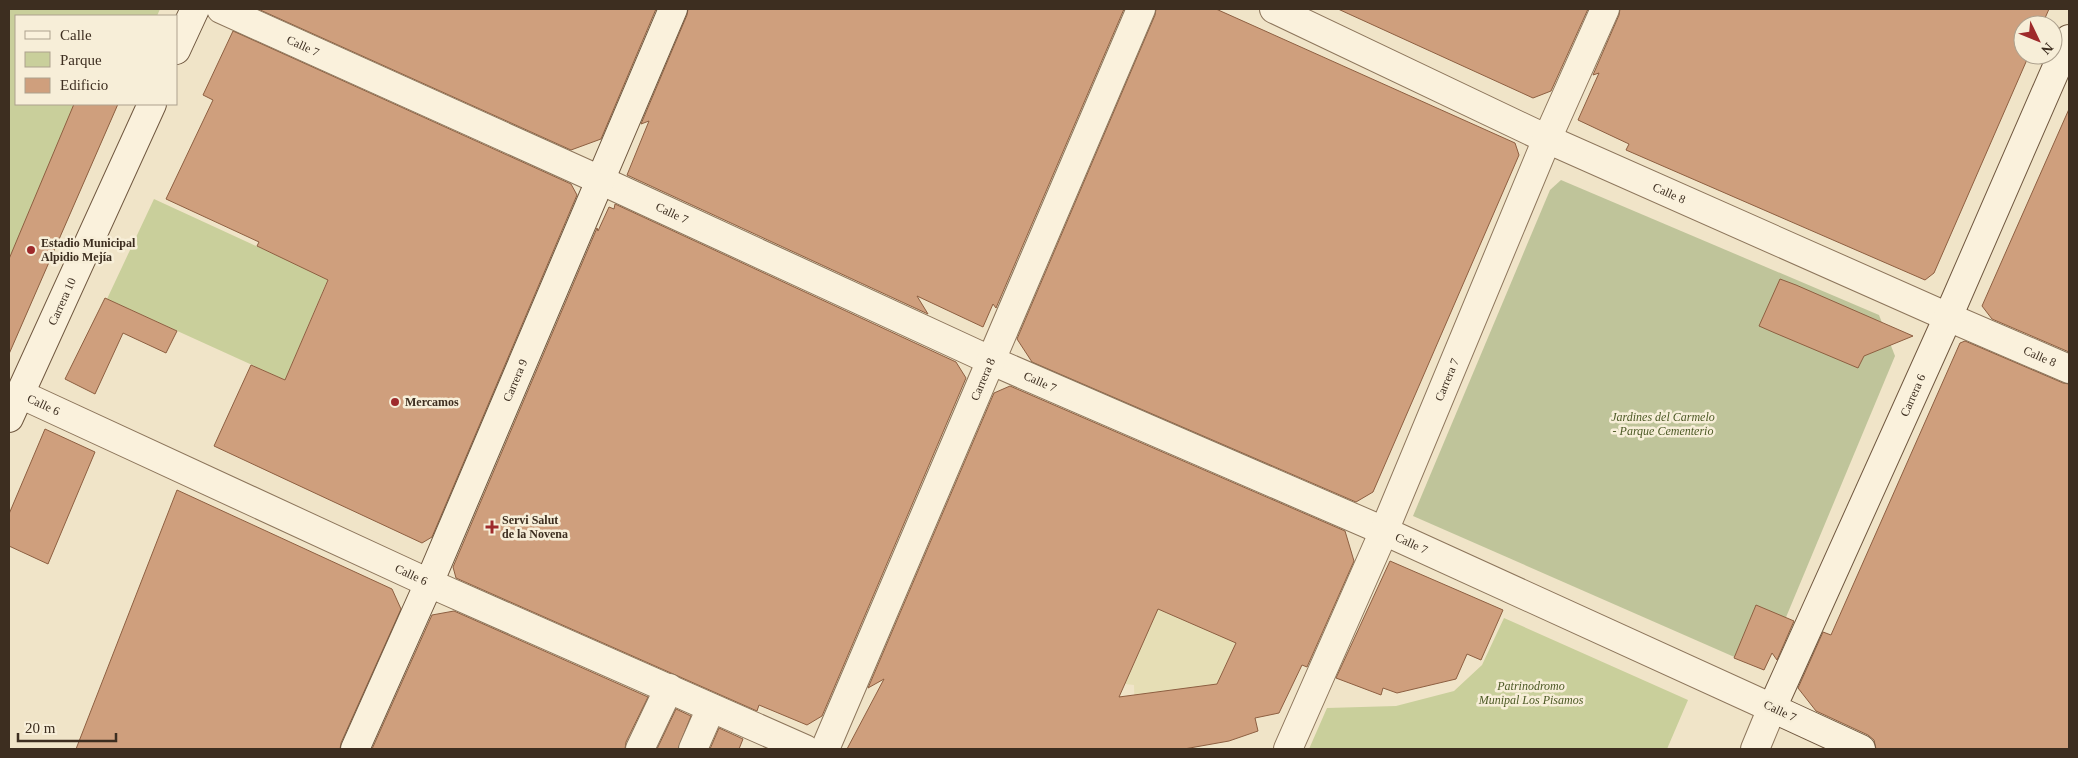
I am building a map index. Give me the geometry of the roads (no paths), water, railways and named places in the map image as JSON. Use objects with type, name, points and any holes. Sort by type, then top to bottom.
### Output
[{"type":"street","points":[[178,46],[195,9]]},
{"type":"street","name":"Calle 7","points":[[221,9],[600,180],[992,361],[1384,531],[1861,749]]},
{"type":"street","name":"Carrera 9","points":[[355,749],[429,583],[673,9]]},
{"type":"street","name":"Carrera 8","points":[[825,749],[1141,9]]},
{"type":"street","name":"Calle 8","points":[[1274,9],[1547,139],[1948,318],[2069,369]]},
{"type":"street","name":"Carrera 7","points":[[1288,749],[1384,531],[1547,139],[1605,9]]},
{"type":"street","name":"Carrera 6","points":[[1755,749],[1948,318],[2069,39]]},
{"type":"street","name":"Carrera 10","points":[[14,406],[152,105]]},
{"type":"street","name":"Calle 6","points":[[14,406],[429,583],[805,749]]},
{"type":"street","points":[[640,749],[669,688]]},
{"type":"street","points":[[693,749],[712,708]]},
{"type":"place","name":"Estadio Municipal Alpidio Mejía","points":[[31,250]]},
{"type":"place","name":"Mercamos","points":[[395,402]]},
{"type":"place","name":"Servi Salut de la Novena","points":[[492,527]]},
{"type":"park label","name":"Jardines del Carmelo - Parque Cementerio","points":[[1663,424]]},
{"type":"park label","name":"Patrinodromo Munipal Los Pisamos","points":[[1531,693]]}]
